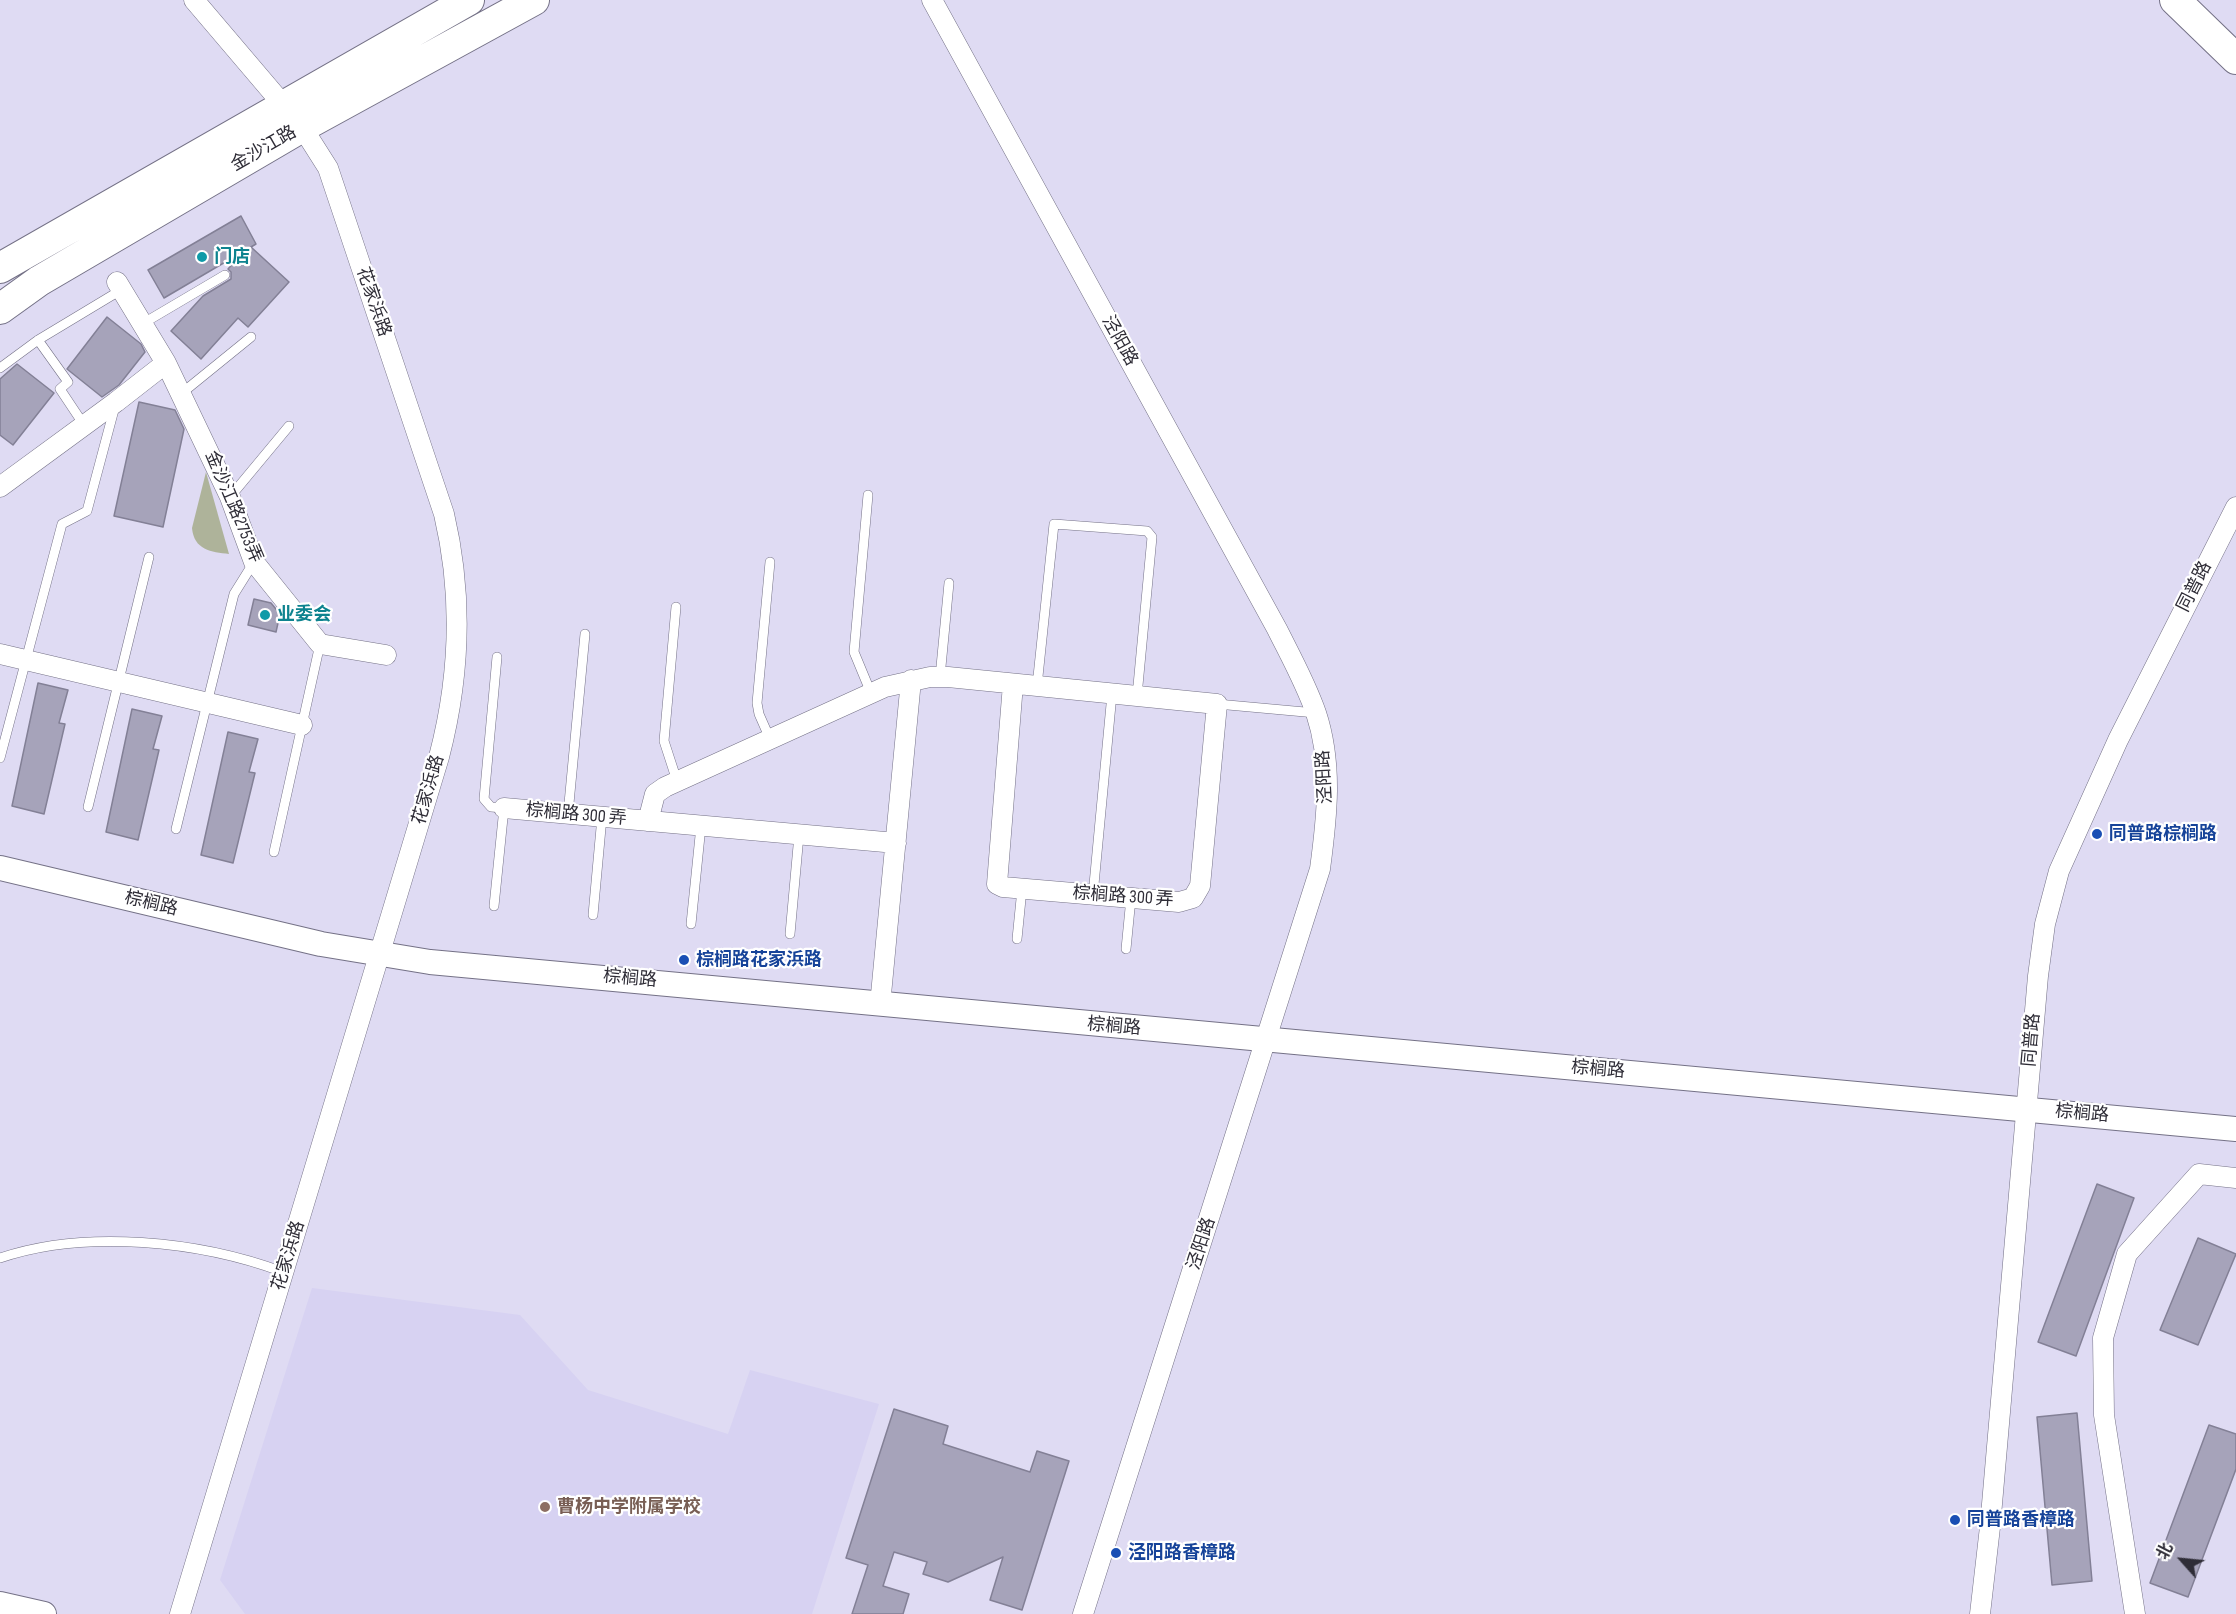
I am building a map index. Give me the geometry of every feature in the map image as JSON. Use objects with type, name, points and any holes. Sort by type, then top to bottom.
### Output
[{"type":"main road","name":"金沙江路","points":[[0,267],[469,0]]},
{"type":"main road","name":"金沙江路","points":[[0,309],[39,281],[302,127],[534,0]]},
{"type":"main road","points":[[2175,0],[2236,59]]},
{"type":"street","name":"花家浜路","points":[[180,1614],[380,956],[447,725],[456,663],[457,595],[449,538],[429,468],[328,168],[302,127],[284,104],[194,0]]},
{"type":"street","name":"泾阳路","points":[[932,0],[1278,629],[1316,713],[1328,779],[1320,869],[1083,1614]]},
{"type":"street","name":"金沙江路2753弄","points":[[119,286],[182,393],[230,497],[254,562],[320,644]]},
{"type":"street","points":[[2,480],[116,402],[166,363]]},
{"type":"street","name":"同普路","points":[[1980,1614],[1990,1527],[2038,976],[2045,924],[2059,871],[2118,740],[2236,507]]},
{"type":"street","points":[[320,644],[386,656]]},
{"type":"street","points":[[0,654],[302,725]]},
{"type":"street","name":"棕榈路 300 弄","points":[[648,821],[655,794],[678,781],[871,693],[911,680],[940,677],[1037,686],[1217,704],[1200,886],[1193,898],[1179,902],[1022,889],[1002,887],[997,884],[995,878],[1013,684]]},
{"type":"street","points":[[880,1005],[911,680]]},
{"type":"street","name":"棕榈路 300 弄","points":[[504,808],[896,843]]},
{"type":"street","name":"棕榈路","points":[[0,868],[380,956],[880,1005],[2027,1108],[2236,1129]]},
{"type":"street","points":[[2134,1614],[2104,1415],[2103,1338],[2127,1254],[2199,1174],[2236,1178]]},
{"type":"street","points":[[0,1604],[44,1614]]},
{"type":"lane","points":[[142,324],[225,275]]},
{"type":"lane","points":[[0,368],[119,286]]},
{"type":"lane","points":[[182,393],[251,337]]},
{"type":"lane","points":[[38,340],[68,382],[60,389],[84,424]]},
{"type":"lane","points":[[0,758],[62,524],[87,511],[116,402]]},
{"type":"lane","points":[[230,497],[289,426]]},
{"type":"lane","points":[[868,495],[854,652],[871,693]]},
{"type":"lane","points":[[1037,686],[1052,528],[1058,523],[1069,524],[1151,533],[1137,696]]},
{"type":"lane","points":[[88,807],[149,557]]},
{"type":"lane","points":[[176,829],[234,594],[254,562]]},
{"type":"lane","points":[[770,562],[757,703],[759,714],[770,739]]},
{"type":"lane","points":[[940,677],[949,583]]},
{"type":"lane","points":[[676,607],[664,741],[678,781]]},
{"type":"lane","points":[[568,814],[585,634]]},
{"type":"lane","points":[[274,852],[320,644]]},
{"type":"lane","points":[[494,906],[504,808],[491,807],[483,799],[496,657]]},
{"type":"lane","points":[[1093,895],[1112,694]]},
{"type":"lane","points":[[1217,704],[1316,713]]},
{"type":"lane","points":[[593,915],[602,817]]},
{"type":"lane","points":[[691,924],[701,826]]},
{"type":"lane","points":[[790,934],[799,835]]},
{"type":"lane","points":[[1017,939],[1022,889]]},
{"type":"lane","points":[[1126,949],[1131,898]]},
{"type":"lane","points":[[0,1258],[66,1243],[173,1245],[245,1258],[284,1272]]},
{"type":"lane","points":[[0,1246],[10,1254]]},
{"type":"shaded area","name":"曹杨中学附属学校","points":[[312,1288],[520,1315],[588,1390],[728,1434],[750,1370],[879,1404],[812,1614],[245,1614],[220,1580]]},
{"type":"green space","points":[[206,472],[229,554],[204,548],[193,535],[192,528]]},
{"type":"building","points":[[241,216],[256,244],[251,247],[289,282],[248,327],[238,318],[201,359],[171,331],[203,296],[231,279],[231,272],[228,269],[244,251],[164,298],[148,270]]},
{"type":"building","points":[[107,317],[141,344],[145,352],[119,385],[102,397],[67,369]]},
{"type":"building","points":[[17,364],[54,393],[13,445],[0,435],[0,379]]},
{"type":"building","points":[[139,402],[175,410],[184,429],[163,527],[114,516]]},
{"type":"building","name":"业委会","points":[[254,599],[271,603],[280,614],[276,632],[248,625]]},
{"type":"building","points":[[38,683],[68,690],[59,723],[65,724],[44,814],[12,806]]},
{"type":"building","points":[[132,709],[162,716],[153,749],[159,750],[138,840],[106,832]]},
{"type":"building","points":[[228,732],[258,739],[249,772],[255,773],[233,863],[201,855]]},
{"type":"building","points":[[2097,1184],[2134,1198],[2076,1356],[2038,1342]]},
{"type":"building","points":[[2198,1238],[2236,1254],[2198,1345],[2160,1330]]},
{"type":"building","points":[[894,1409],[948,1426],[943,1444],[1030,1472],[1037,1451],[1069,1461],[1022,1610],[990,1600],[1003,1557],[948,1582],[923,1574],[927,1562],[894,1552],[883,1586],[909,1594],[903,1614],[852,1614],[868,1565],[846,1558]]},
{"type":"building","points":[[2077,1413],[2092,1581],[2052,1585],[2037,1417]]},
{"type":"building","points":[[2209,1425],[2236,1434],[2236,1469],[2188,1597],[2150,1583]]},
{"type":"place","name":"门店","points":[[202,257]]},
{"type":"place","name":"业委会","points":[[265,615]]},
{"type":"place","name":"同普路棕榈路","points":[[2097,834]]},
{"type":"place","name":"棕榈路花家浜路","points":[[684,960]]},
{"type":"place","name":"曹杨中学附属学校","points":[[545,1507]]},
{"type":"place","name":"同普路香樟路","points":[[1955,1520]]},
{"type":"place","name":"泾阳路香樟路","points":[[1116,1553]]}]
